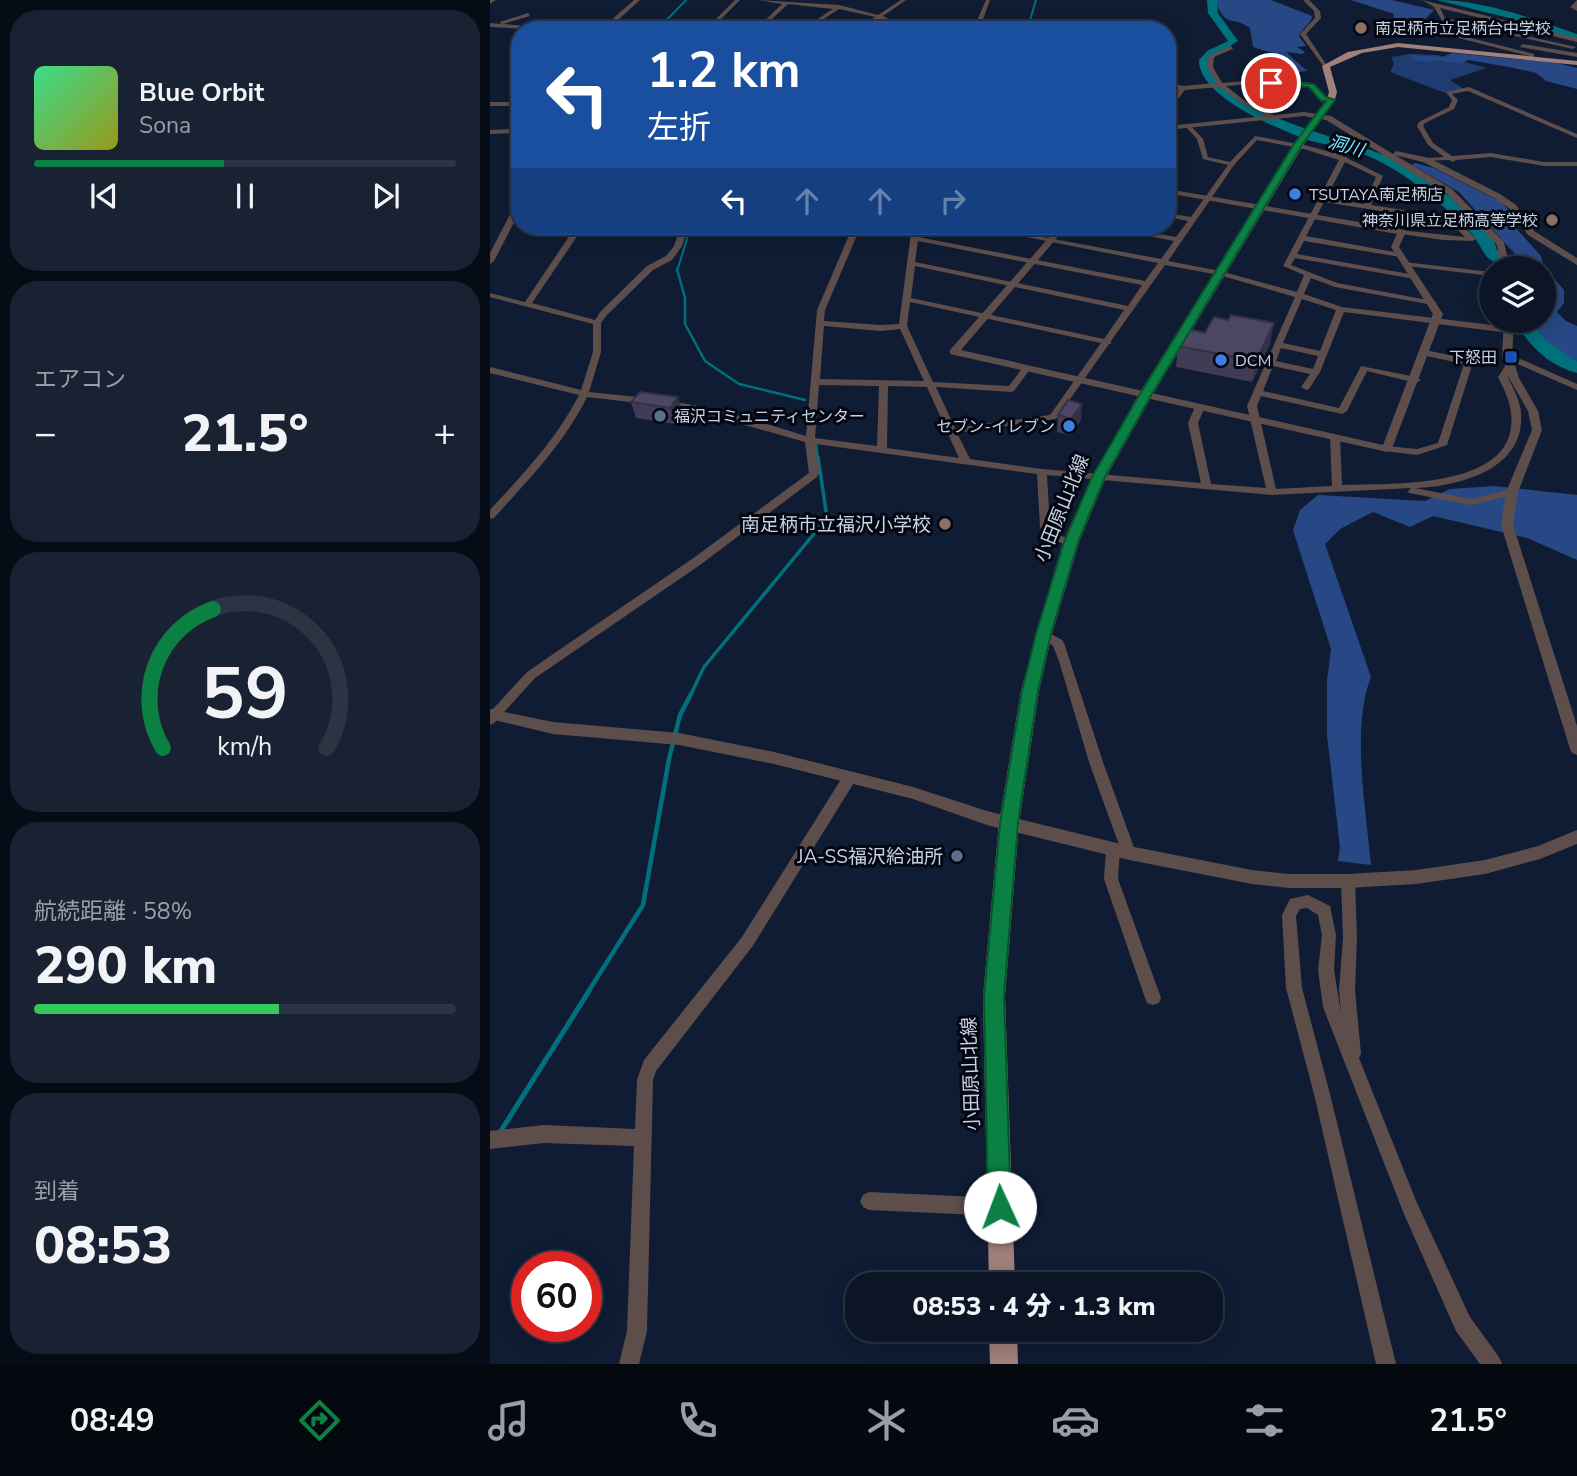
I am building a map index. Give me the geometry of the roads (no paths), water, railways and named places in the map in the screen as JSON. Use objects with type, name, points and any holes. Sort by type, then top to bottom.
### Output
[{"type":"main road","points":[[1331,100],[1333,92],[1326,66],[1338,59],[1377,48],[1398,45],[1577,63]]},
{"type":"main road","name":"小田原山北線","points":[[1002,1272],[994,996],[1009,823],[1030,691],[1044,634],[1071,542],[1098,477],[1299,144],[1331,100]]},
{"type":"main road","points":[[1003,1342],[1004,1364]]},
{"type":"street","points":[[613,21],[637,0]]},
{"type":"street","points":[[716,21],[738,0]]},
{"type":"street","points":[[760,0],[839,7],[887,21]]},
{"type":"street","points":[[768,21],[790,3],[801,0]]},
{"type":"street","points":[[874,21],[904,0]]},
{"type":"street","points":[[980,21],[988,0]]},
{"type":"street","points":[[1306,0],[1317,10],[1318,18],[1303,34],[1326,66]]},
{"type":"street","points":[[1424,0],[1436,6],[1577,40]]},
{"type":"street","points":[[1577,2],[1573,7],[1577,9]]},
{"type":"street","points":[[1436,6],[1454,36],[1532,55],[1531,58]]},
{"type":"street","points":[[817,21],[839,7]]},
{"type":"street","points":[[491,25],[528,15]]},
{"type":"street","points":[[1445,19],[1577,48],[1573,55],[1546,51],[1450,29]]},
{"type":"street","points":[[491,25],[511,27]]},
{"type":"street","points":[[1231,48],[1213,54],[1208,64],[1223,86],[1242,102],[1275,117]]},
{"type":"street","points":[[1176,86],[1211,87],[1256,82],[1306,84],[1311,85],[1324,99],[1331,100]]},
{"type":"street","points":[[1211,87],[1234,106],[1260,118]]},
{"type":"street","points":[[1176,98],[1183,88]]},
{"type":"street","points":[[1453,160],[1430,144],[1419,126],[1452,108],[1455,100],[1448,93],[1469,89],[1577,136]]},
{"type":"street","points":[[490,104],[511,104]]},
{"type":"street","points":[[1176,127],[1319,115],[1359,131],[1394,152],[1426,160],[1505,201],[1513,206],[1531,233],[1577,262]]},
{"type":"street","points":[[1342,125],[1450,191],[1501,244],[1504,256]]},
{"type":"street","points":[[1188,126],[1200,139],[1205,158],[1232,164]]},
{"type":"street","points":[[490,132],[511,131]]},
{"type":"street","points":[[952,431],[1053,417],[1232,164],[1255,138],[1299,144],[1345,157],[1380,176],[1367,206]]},
{"type":"street","points":[[1426,160],[1491,155],[1544,164],[1577,164]]},
{"type":"street","points":[[1345,157],[1287,266],[1342,287],[1433,303]]},
{"type":"street","points":[[1176,193],[1402,232],[1472,239],[1452,220],[1322,199]]},
{"type":"street","points":[[1176,217],[1193,220]]},
{"type":"street","points":[[490,261],[492,251],[511,218]]},
{"type":"street","points":[[1387,449],[1416,380],[1438,314],[1395,247],[1402,232]]},
{"type":"street","points":[[528,303],[574,235]]},
{"type":"street","points":[[490,516],[556,440],[584,394],[597,352],[597,323],[650,268],[669,258],[682,235]]},
{"type":"street","points":[[491,716],[531,675],[696,562],[813,475],[815,471],[810,440],[820,323],[825,296],[853,235]]},
{"type":"street","points":[[915,235],[903,326],[966,462]]},
{"type":"street","points":[[1024,235],[1220,273],[1341,309],[1435,322],[1479,324]]},
{"type":"street","points":[[1055,235],[954,352],[1335,438],[1417,452],[1442,444],[1469,362],[1425,353]]},
{"type":"street","points":[[1151,235],[1179,240]]},
{"type":"street","points":[[1302,238],[1403,260],[1479,272]]},
{"type":"street","points":[[914,239],[1147,284]]},
{"type":"street","points":[[1292,255],[1415,277]]},
{"type":"street","points":[[910,263],[1131,309]]},
{"type":"street","points":[[1272,492],[1252,405],[1308,275]]},
{"type":"street","points":[[490,295],[597,323]]},
{"type":"street","points":[[906,299],[1108,342]]},
{"type":"street","points":[[1306,387],[1316,372],[1341,309]]},
{"type":"street","points":[[820,323],[881,328],[903,326]]},
{"type":"street","points":[[490,370],[584,394],[693,407],[810,440],[1042,472],[1272,492],[1447,483],[1486,468],[1501,456],[1514,433],[1517,415],[1503,377],[1508,361],[1509,333]]},
{"type":"street","points":[[1278,345],[1323,354]]},
{"type":"street","points":[[1508,361],[1577,387]]},
{"type":"street","points":[[1508,361],[1514,378],[1533,411],[1537,430],[1511,492],[1507,515],[1509,533],[1577,749]]},
{"type":"street","points":[[1271,363],[1316,372]]},
{"type":"street","points":[[815,382],[1012,389],[1027,368]]},
{"type":"street","points":[[1258,393],[1342,411],[1364,369],[1416,380]]},
{"type":"street","points":[[882,449],[884,383]]},
{"type":"street","points":[[1200,407],[1193,423],[1207,486]]},
{"type":"street","points":[[1335,438],[1338,488]]},
{"type":"street","points":[[1042,472],[1045,527],[1057,538],[1071,542]]},
{"type":"street","points":[[1338,488],[1358,492],[1421,492],[1471,502],[1511,492]]},
{"type":"street","points":[[1044,634],[1058,643],[1097,765],[1121,851],[1111,879],[1153,998]]},
{"type":"street","points":[[491,716],[553,728],[672,738],[774,758],[913,793],[1009,823],[1121,851],[1289,881],[1339,882],[1416,877],[1485,867],[1540,852],[1577,837]]},
{"type":"street","points":[[629,1364],[637,1331],[641,1138],[645,1080],[650,1066],[747,942],[850,777]]},
{"type":"street","points":[[1339,882],[1350,938],[1348,990],[1355,1072]]},
{"type":"street","points":[[1386,1364],[1294,988],[1289,915],[1295,904],[1308,901],[1325,911],[1329,935],[1326,970],[1331,1007],[1355,1072],[1410,1208],[1463,1324],[1492,1364]]},
{"type":"street","points":[[496,1140],[544,1134],[641,1138]]},
{"type":"street","points":[[869,1201],[1000,1207]]},
{"type":"waterway","points":[[666,21],[686,0]]},
{"type":"waterway","points":[[1030,21],[1036,0]]},
{"type":"waterway","name":"洞川","points":[[1212,0],[1213,13],[1233,41],[1210,53],[1204,60],[1209,77],[1219,88],[1233,99],[1285,127],[1367,151],[1390,162],[1435,192],[1487,241],[1495,256]]},
{"type":"waterway","points":[[1442,0],[1516,17],[1577,37]]},
{"type":"waterway","points":[[677,270],[688,235]]},
{"type":"waterway","points":[[677,270],[685,298],[685,324],[705,361],[739,384],[805,400]]},
{"type":"waterway","name":"洞川","points":[[1530,333],[1545,349],[1577,368]]},
{"type":"waterway","points":[[816,443],[818,459]]},
{"type":"waterway","points":[[691,695],[704,667],[827,518],[818,457]]},
{"type":"waterway","points":[[588,992],[643,905],[669,759],[680,715],[691,695]]},
{"type":"waterway","points":[[499,1134],[589,991]]},
{"type":"place","name":"南足柄市立足柄台中学校","points":[[1361,28]]},
{"type":"place","name":"TSUTAYA南足柄店","points":[[1295,194]]},
{"type":"place","name":"神奈川県立足柄高等学校","points":[[1552,220]]},
{"type":"place","name":"下怒田","points":[[1511,357]]},
{"type":"place","name":"DCM","points":[[1221,360]]},
{"type":"place","name":"福沢コミュニティセンター","points":[[660,416]]},
{"type":"place","name":"セブン-イレブン","points":[[1069,426]]},
{"type":"place","name":"南足柄市立福沢小学校","points":[[945,524]]},
{"type":"place","name":"JA-SS福沢給油所","points":[[957,856]]}]
